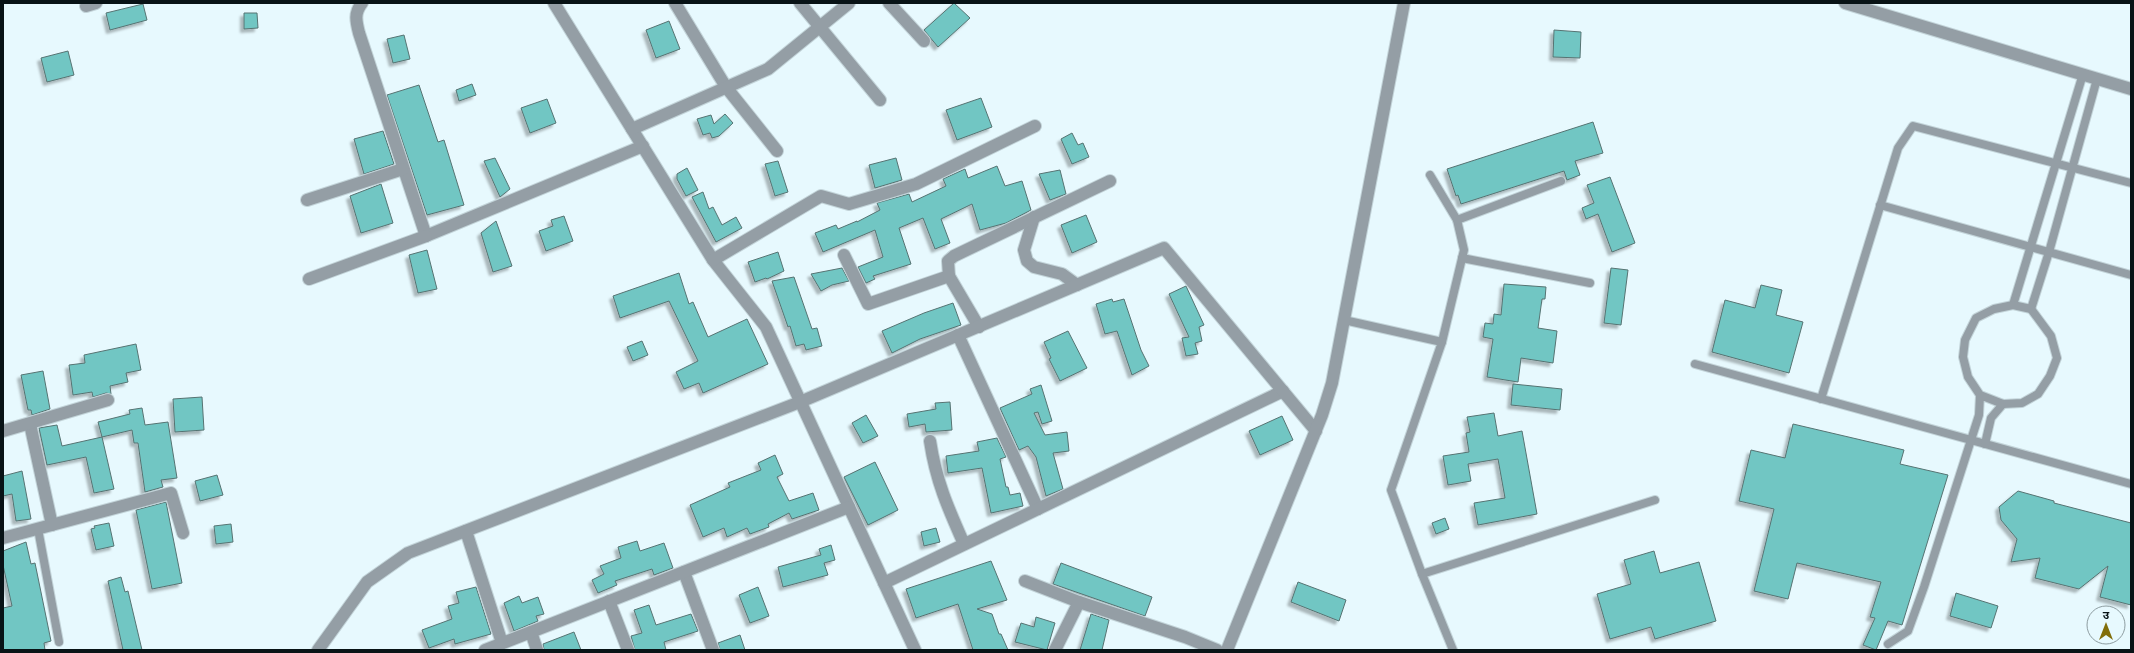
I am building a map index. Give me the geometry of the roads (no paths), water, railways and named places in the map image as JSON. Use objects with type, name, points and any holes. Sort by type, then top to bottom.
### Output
[{"type":"street","points":[[362,3],[358,9],[356,20],[359,33],[426,236]]},
{"type":"street","points":[[554,3],[714,260],[766,327],[915,650]]},
{"type":"street","points":[[675,3],[726,87],[777,151]]},
{"type":"street","points":[[800,3],[880,100]]},
{"type":"street","points":[[632,129],[768,69],[849,3]]},
{"type":"street","points":[[889,3],[924,41]]},
{"type":"street","points":[[1227,650],[1316,431],[1332,384],[1404,3]]},
{"type":"street","points":[[1845,3],[2131,89]]},
{"type":"street","points":[[714,260],[820,196],[849,204],[916,184],[1035,126]]},
{"type":"street","points":[[309,278],[426,236],[643,146]]},
{"type":"street","points":[[307,200],[403,169]]},
{"type":"street","points":[[979,327],[949,276],[948,261],[954,256],[1110,181]]},
{"type":"street","points":[[1034,217],[1024,250],[1027,261],[1034,267],[1062,274],[1077,285]]},
{"type":"street","points":[[318,650],[367,582],[408,553],[800,402],[1164,248],[1316,431]]},
{"type":"street","points":[[844,255],[868,304],[949,276]]},
{"type":"street","points":[[958,335],[1038,509]]},
{"type":"street","points":[[884,583],[1283,391]]},
{"type":"street","points":[[3,431],[108,400]]},
{"type":"street","points":[[30,424],[52,525]]},
{"type":"street","points":[[930,441],[934,469],[964,544]]},
{"type":"street","points":[[3,538],[171,493],[183,533]]},
{"type":"street","points":[[485,650],[849,507]]},
{"type":"street","points":[[466,531],[502,643]]},
{"type":"street","points":[[684,572],[713,650]]},
{"type":"street","points":[[1025,581],[1079,602],[1185,637],[1217,650]]},
{"type":"street","points":[[609,601],[628,650]]},
{"type":"street","points":[[1055,650],[1079,602]]},
{"type":"street","points":[[531,632],[537,650]]},
{"type":"lane","points":[[2013,305],[2083,74]]},
{"type":"lane","points":[[2031,309],[2049,252],[2097,79]]},
{"type":"lane","points":[[1821,398],[1898,148],[1913,126],[2131,183]]},
{"type":"lane","points":[[1430,175],[1457,220],[1464,250],[1442,342],[1391,490],[1422,574],[1453,650]]},
{"type":"lane","points":[[1457,220],[1562,181]]},
{"type":"lane","points":[[1880,205],[2131,275]]},
{"type":"lane","points":[[1462,258],[1590,283]]},
{"type":"lane","points":[[2013,305],[2031,309],[2051,336],[2057,358],[2050,376],[2038,394],[2022,403],[2003,404],[1980,395],[1968,377],[1963,357],[1965,340],[1976,318],[1994,309],[2013,305]]},
{"type":"lane","points":[[1344,320],[1442,342]]},
{"type":"lane","points":[[1695,364],[2131,484]]},
{"type":"lane","points":[[1888,644],[1908,631],[1979,415],[1980,395]]},
{"type":"lane","points":[[1985,444],[1991,418],[2003,404]]},
{"type":"lane","points":[[1422,574],[1655,500]]},
{"type":"lane","points":[[38,529],[59,642]]}]
